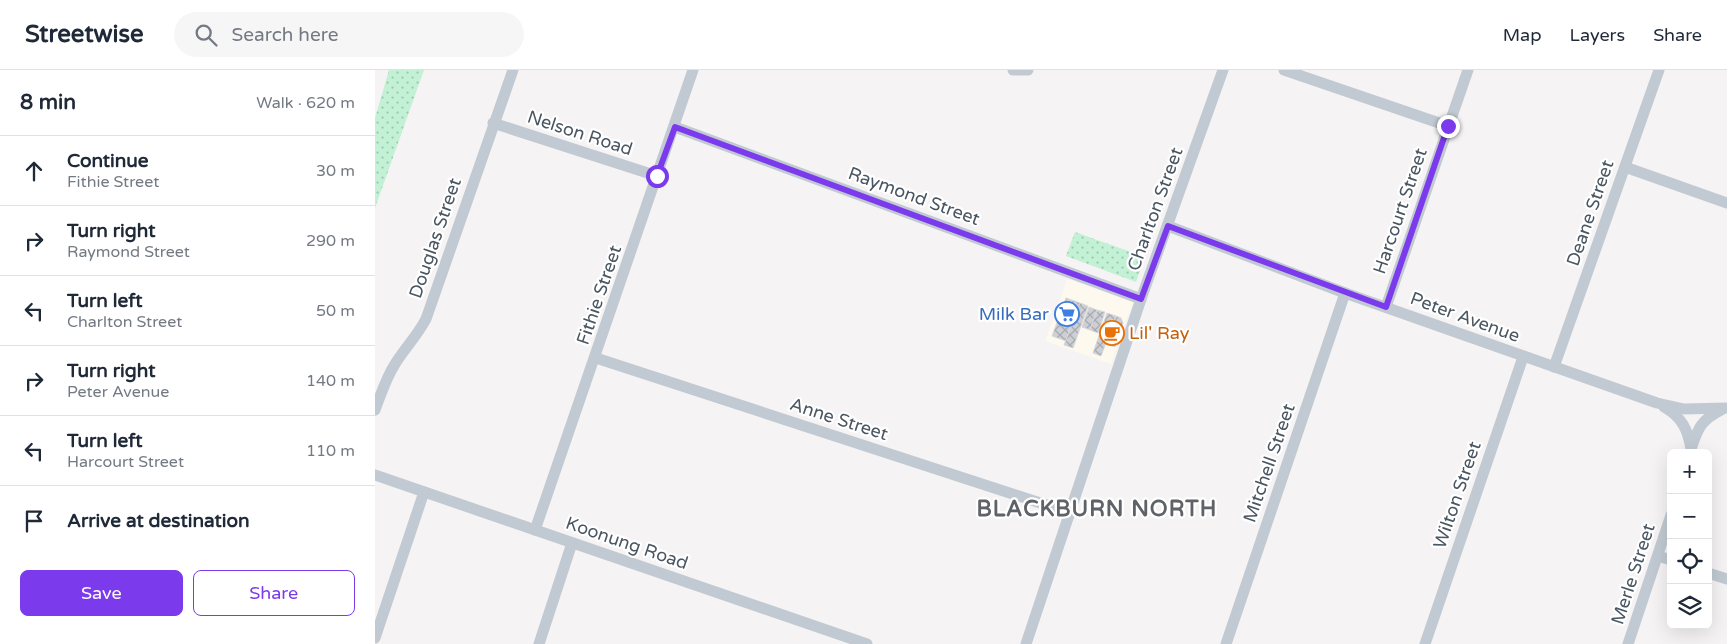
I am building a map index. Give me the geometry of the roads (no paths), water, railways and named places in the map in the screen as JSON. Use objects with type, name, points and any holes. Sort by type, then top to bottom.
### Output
[{"type":"street","name":"Douglas Street","points":[[375,410],[387,376],[418,334],[426,319],[513,70]]},
{"type":"street","name":"Fithie Street","points":[[535,530],[596,358],[693,70]]},
{"type":"street","points":[[1013,70],[1028,71]]},
{"type":"street","name":"Charlton Street","points":[[1026,644],[1071,514],[1141,299],[1223,70]]},
{"type":"street","points":[[1284,70],[1448,126]]},
{"type":"street","name":"Harcourt Street","points":[[1386,307],[1468,70]]},
{"type":"street","name":"Deane Street","points":[[1555,367],[1659,70]]},
{"type":"street","name":"Nelson Road","points":[[493,123],[657,176]]},
{"type":"street","name":"Raymond Street","points":[[675,127],[1141,299]]},
{"type":"street","points":[[1625,166],[1727,203]]},
{"type":"street","name":"Peter Avenue","points":[[1168,226],[1386,307],[1657,403],[1684,409],[1726,408]]},
{"type":"street","name":"Mitchell Street","points":[[1226,644],[1345,292]]},
{"type":"street","name":"Wilton Street","points":[[1425,644],[1523,356]]},
{"type":"street","name":"Anne Street","points":[[596,358],[1071,514]]},
{"type":"street","points":[[1657,403],[1680,419],[1688,432],[1690,449]]},
{"type":"street","points":[[1691,449],[1699,427],[1707,418],[1726,408]]},
{"type":"street","name":"Koonung Road","points":[[375,475],[867,644]]},
{"type":"street","points":[[375,638],[425,492]]},
{"type":"street","name":"Merle Street","points":[[1628,644],[1667,528]]},
{"type":"street","points":[[539,644],[572,543]]},
{"type":"street","points":[[1658,556],[1667,559]]},
{"type":"street","points":[[1712,574],[1727,579]]},
{"type":"place","name":"Milk Bar","points":[[1067,314]]},
{"type":"place","name":"Lil' Ray","points":[[1112,333]]},
{"type":"district","name":"BLACKBURN NORTH","points":[[1097,508]]}]
